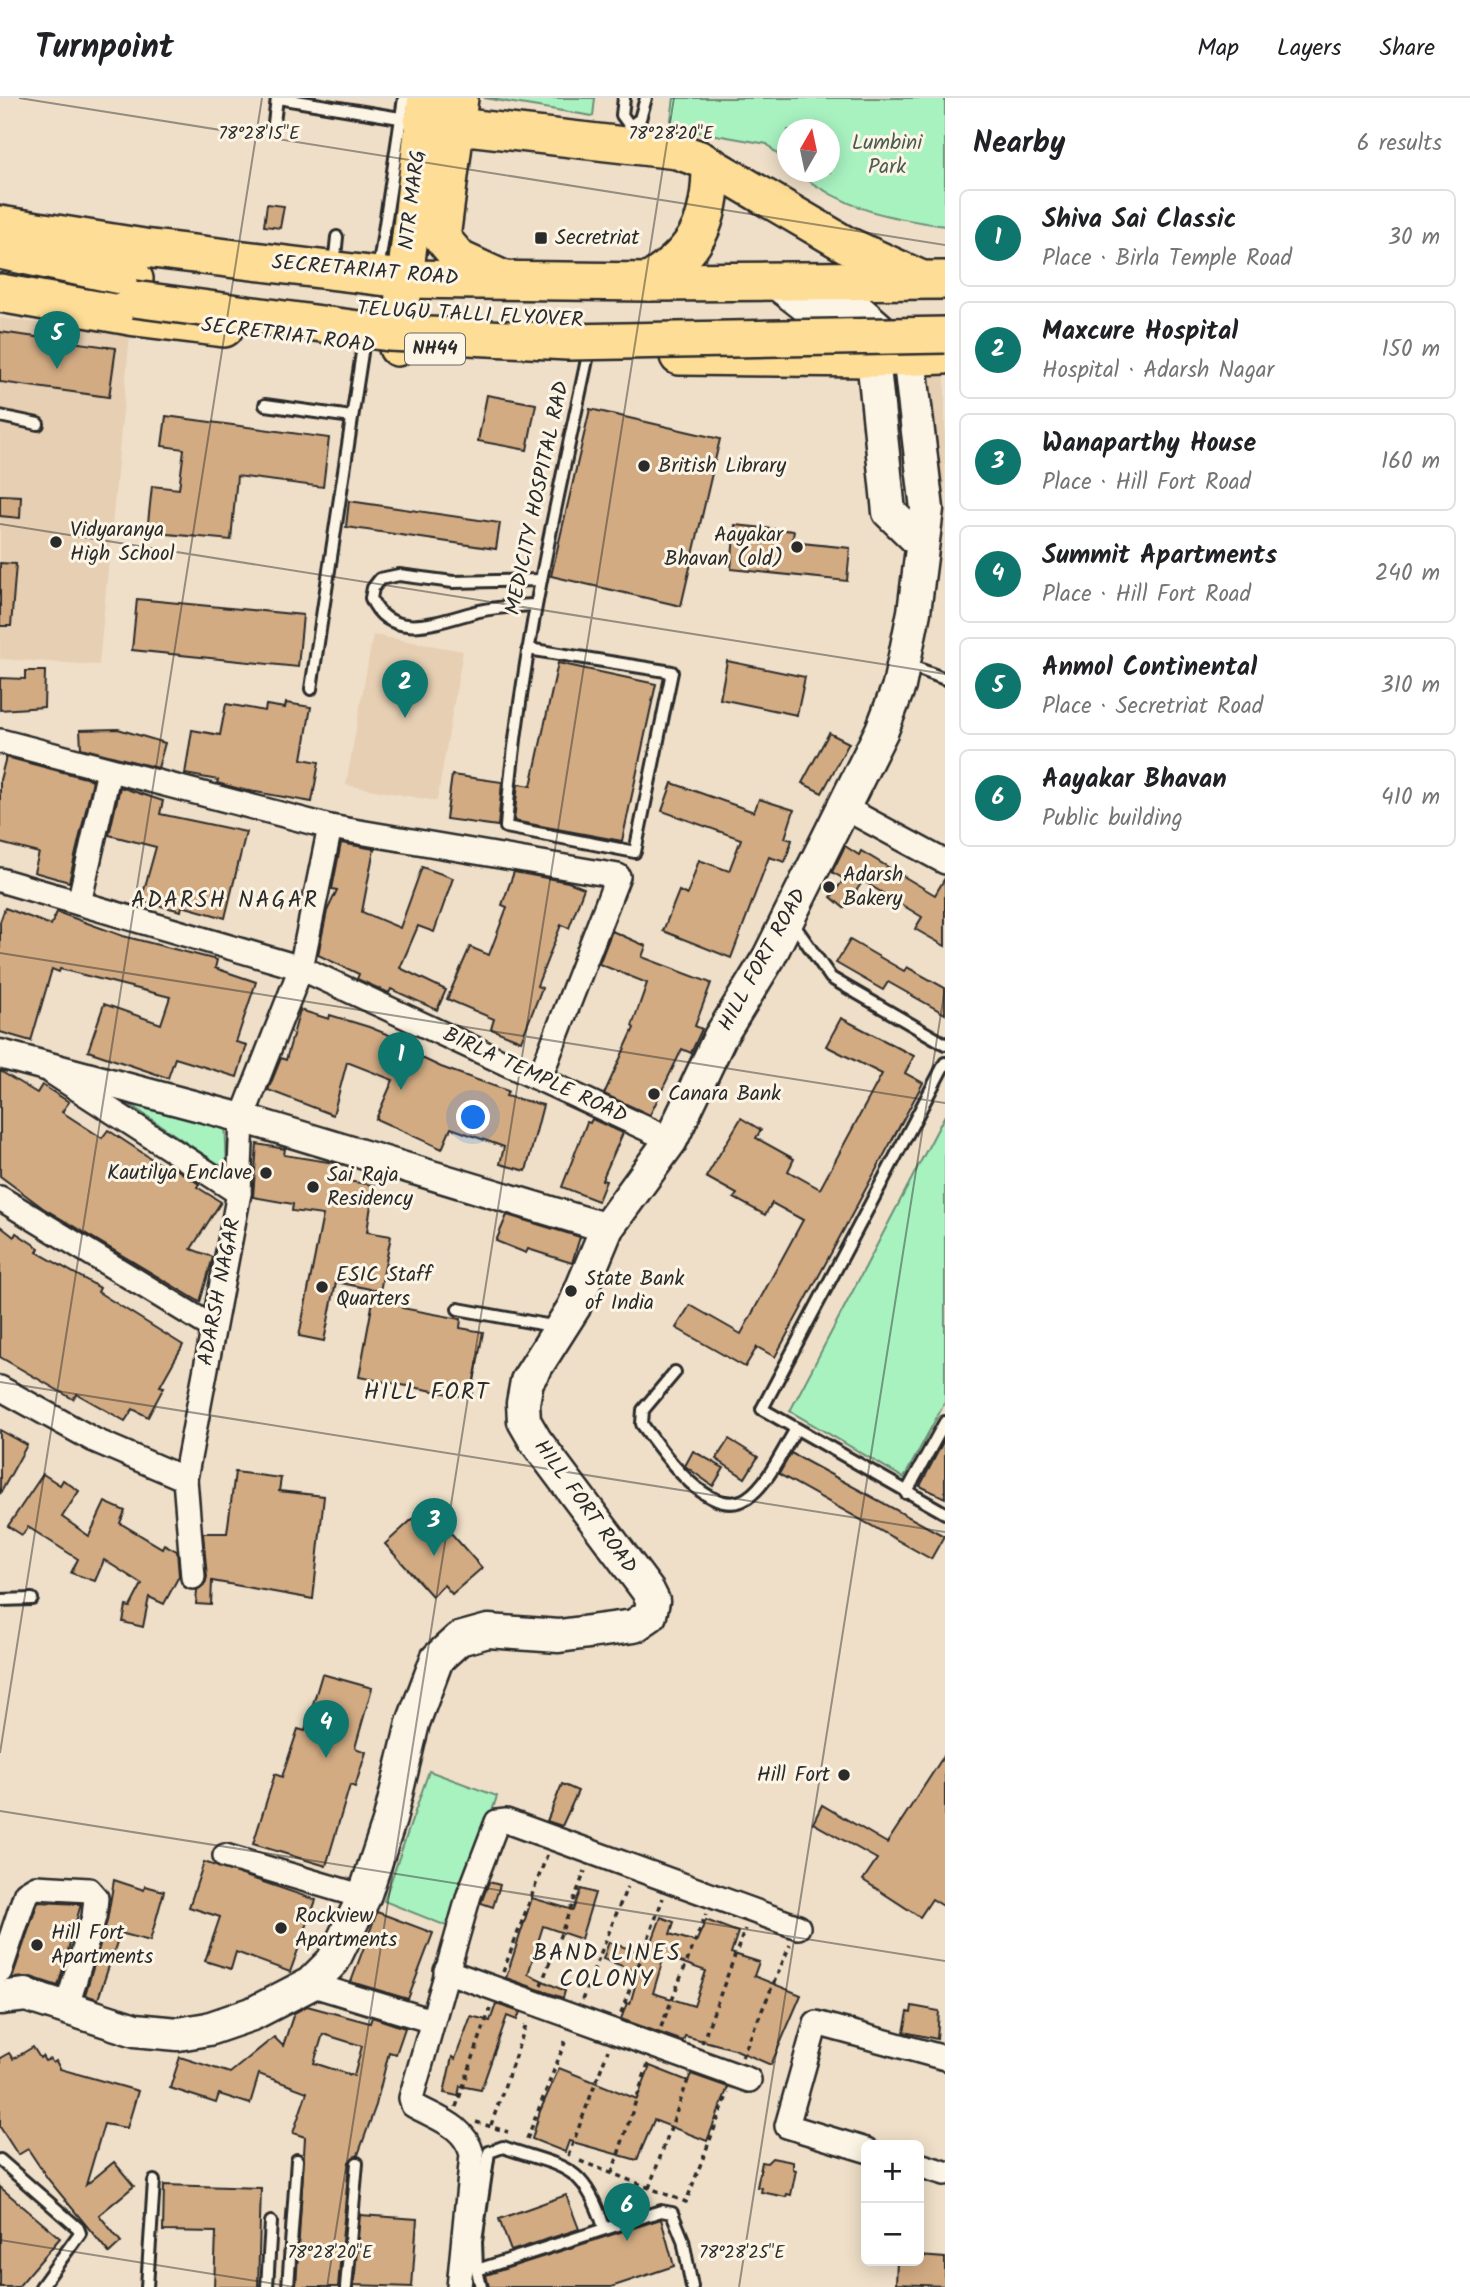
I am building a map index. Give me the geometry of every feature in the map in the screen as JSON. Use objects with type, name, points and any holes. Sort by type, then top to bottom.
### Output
[{"type":"highway","points":[[649,282],[679,263],[705,221],[711,194],[711,166]]},
{"type":"highway","name":"SECRETARIAT ROAD","points":[[0,225],[144,248],[335,255],[390,278],[649,282],[935,280]]},
{"type":"highway","name":"SECRETRIAT ROAD","points":[[0,293],[136,317],[380,347],[588,355],[873,358]]},
{"type":"highway","name":"NH44","points":[[873,358],[927,355]]},
{"type":"main road","name":"NTR MARG","points":[[380,347],[413,109],[458,112],[442,238],[460,259],[507,280]]},
{"type":"main road","points":[[458,112],[629,136],[677,151],[711,166],[845,244],[935,280]]},
{"type":"main road","name":"TELUGU TALLI FLYOVER","points":[[0,251],[135,289],[389,333],[568,342],[945,335]]},
{"type":"main road","name":"TELUGU TALLI FLYOVER","points":[[0,271],[135,289],[390,315],[518,321],[678,323],[945,317]]},
{"type":"main road","points":[[774,281],[873,358],[889,512],[922,544]]},
{"type":"main road","points":[[825,281],[927,355]]},
{"type":"main road","name":"HILL FORT ROAD","points":[[0,1998],[26,1995],[135,2030],[178,2034],[208,2029],[252,2014],[310,1984],[333,1961],[364,1897],[390,1819],[413,1723],[438,1659],[458,1639],[488,1631],[559,1636],[609,1630],[643,1622],[652,1609],[653,1601],[648,1591],[535,1440],[524,1421],[523,1404],[527,1381],[574,1307],[607,1228],[671,1140],[720,1037],[790,918],[881,730],[899,686],[922,544],[936,510],[927,355]]},
{"type":"street","points":[[889,512],[936,510]]},
{"type":"street","points":[[0,741],[330,827],[618,876],[540,1077]]},
{"type":"street","points":[[79,903],[109,771]]},
{"type":"street","points":[[844,807],[945,862]]},
{"type":"street","name":"ADARSH NAGAR","points":[[193,1577],[185,1479],[239,1193],[242,1118],[301,968],[330,827]]},
{"type":"street","name":"BIRLA TEMPLE ROAD","points":[[0,880],[301,968],[671,1140]]},
{"type":"street","points":[[0,1054],[242,1118],[607,1228]]},
{"type":"street","points":[[42,1065],[239,1193]]},
{"type":"street","points":[[0,1198],[212,1327]]},
{"type":"street","points":[[0,1388],[94,1440],[185,1479]]},
{"type":"street","points":[[460,2287],[472,2154],[468,2140],[457,2128],[414,2105],[411,2098],[446,1971],[497,1822],[501,1821],[798,1927]]},
{"type":"street","points":[[225,1856],[364,1897]]},
{"type":"street","points":[[0,1971],[26,1893],[36,1887],[89,1890],[96,1898],[94,1917],[66,2009]]},
{"type":"street","points":[[446,1971],[742,2078]]},
{"type":"street","points":[[310,1984],[432,2021]]},
{"type":"street","points":[[861,2148],[787,2126],[816,2023],[945,2058]]},
{"type":"street","points":[[924,2167],[945,2173]]},
{"type":"lane","points":[[274,123],[278,98],[413,109]]},
{"type":"lane","points":[[624,98],[622,115],[629,136]]},
{"type":"lane","points":[[629,136],[644,112],[646,98]]},
{"type":"lane","points":[[311,689],[352,417],[380,347]]},
{"type":"lane","name":"MEDICITY HOSPITAL RAD","points":[[528,649],[672,672],[635,852],[506,827],[528,649],[534,605],[588,355]]},
{"type":"lane","points":[[265,405],[352,417]]},
{"type":"lane","points":[[0,416],[38,424]]},
{"type":"lane","points":[[534,605],[501,606],[422,628],[383,616],[371,598],[373,588],[380,579],[399,575],[453,582],[540,580]]},
{"type":"lane","points":[[903,663],[945,679]]},
{"type":"lane","points":[[790,918],[831,978],[945,1044]]},
{"type":"lane","points":[[945,1063],[762,1409],[945,1513]]},
{"type":"lane","points":[[458,1308],[561,1327]]},
{"type":"lane","points":[[675,1372],[643,1410],[642,1424],[670,1463],[712,1499],[732,1504],[746,1499],[757,1489],[796,1429]]},
{"type":"lane","points":[[906,1493],[945,1422]]},
{"type":"lane","points":[[0,1600],[32,1599]]},
{"type":"lane","points":[[481,2287],[476,2242],[489,2152],[496,2148],[503,2147],[573,2171],[595,2198],[604,2227]]},
{"type":"lane","points":[[0,2160],[78,2228],[80,2233],[41,2287]]},
{"type":"lane","points":[[288,2287],[297,2160]]},
{"type":"lane","points":[[346,2287],[357,2163]]},
{"type":"lane","points":[[147,2287],[154,2181]]},
{"type":"lane","points":[[477,2270],[604,2227],[661,2211],[672,2213],[683,2240],[692,2287]]},
{"type":"lane","points":[[267,2287],[271,2222]]},
{"type":"path","points":[[558,2152],[686,2202],[742,2078],[798,1927]]},
{"type":"path","points":[[457,2128],[472,2122],[483,2122],[537,2143]]},
{"type":"shaded area","name":"Vidyaranya High School","points":[[0,318],[130,335],[99,665],[0,659]]},
{"type":"shaded area","points":[[945,362],[945,499],[925,492],[861,408],[861,382]]},
{"type":"shaded area","points":[[373,635],[463,651],[437,801],[346,785]]},
{"type":"green space","points":[[484,98],[595,98],[593,116]]},
{"type":"green space","name":"Lumbini Park","points":[[674,98],[945,98],[945,226],[867,210],[832,195],[811,182],[840,182],[840,119],[777,119],[777,154],[767,144],[670,127]]},
{"type":"green space","points":[[111,1092],[225,1119],[227,1170]]},
{"type":"green space","points":[[945,1115],[945,1402],[904,1478],[790,1411]]},
{"type":"green space","points":[[429,1771],[497,1796],[454,1929],[384,1901]]},
{"type":"building","points":[[267,204],[284,206],[280,228],[264,226]]},
{"type":"building","points":[[0,332],[116,348],[109,397],[0,382]]},
{"type":"building","points":[[487,395],[536,404],[527,450],[478,441]]},
{"type":"building","points":[[590,409],[720,439],[681,606],[551,576]]},
{"type":"building","points":[[166,416],[329,438],[323,487],[237,476],[231,540],[147,532],[152,486],[179,489],[184,449],[162,446]]},
{"type":"building","points":[[0,495],[21,496],[20,518],[0,516]]},
{"type":"building","points":[[349,501],[500,523],[496,549],[346,527]]},
{"type":"building","points":[[735,525],[794,531],[792,542],[850,548],[847,581],[731,569]]},
{"type":"building","points":[[0,563],[16,564],[11,626],[0,626]]},
{"type":"building","points":[[137,599],[303,615],[298,667],[132,650]]},
{"type":"building","points":[[727,661],[805,677],[797,715],[720,699]]},
{"type":"building","points":[[558,663],[656,684],[622,841],[514,821],[518,784],[531,786]]},
{"type":"building","points":[[25,671],[45,671],[44,707],[0,710],[0,678],[25,679]]},
{"type":"building","points":[[286,703],[311,707],[302,759],[319,762],[312,802],[244,790],[217,783],[218,780],[185,774],[192,730],[220,735],[226,704],[265,711],[266,705],[285,708]]},
{"type":"building","points":[[118,729],[165,743],[158,768],[81,748],[80,730]]},
{"type":"building","points":[[829,733],[849,743],[822,793],[802,783]]},
{"type":"building","points":[[6,757],[93,780],[69,882],[34,872],[39,853],[0,843],[0,780]]},
{"type":"building","points":[[452,775],[502,782],[498,826],[446,819]]},
{"type":"building","points":[[672,783],[754,812],[759,799],[794,810],[785,838],[792,840],[785,862],[769,857],[731,958],[663,931],[679,891],[687,895],[699,860],[729,871],[741,839],[662,811]]},
{"type":"building","points":[[120,787],[163,801],[160,814],[246,832],[225,918],[182,906],[181,911],[141,901],[156,847],[109,835]]},
{"type":"building","points":[[341,843],[374,849],[362,912],[400,928],[422,867],[453,878],[434,932],[418,926],[400,968],[446,990],[437,1010],[391,989],[389,993],[357,979],[359,974],[318,955],[327,911],[337,890],[332,889]]},
{"type":"building","points":[[845,846],[859,855],[861,851],[935,895],[945,878],[945,946],[915,929],[922,917],[863,881],[844,908],[831,897],[844,879],[832,872]]},
{"type":"building","points":[[514,872],[568,882],[584,888],[569,928],[561,925],[537,986],[542,988],[521,1041],[491,1029],[494,1019],[447,999],[470,947],[489,955],[507,907],[502,905]]},
{"type":"building","points":[[5,908],[51,925],[57,912],[123,936],[217,960],[215,968],[256,982],[236,1042],[247,1045],[237,1077],[175,1058],[168,1078],[88,1051],[104,1004],[161,1024],[170,997],[60,969],[59,972],[52,969],[31,1041],[0,1032],[0,922]]},
{"type":"building","points":[[612,931],[646,946],[642,957],[711,983],[695,1026],[702,1029],[691,1053],[682,1049],[650,1115],[604,1094],[634,1028],[632,1026],[647,983],[599,964]]},
{"type":"building","points":[[850,940],[904,971],[907,967],[945,988],[945,1014],[888,982],[883,990],[836,963]]},
{"type":"building","points":[[300,1010],[329,1019],[330,1015],[369,1027],[399,1039],[396,1046],[441,1067],[508,1091],[506,1096],[543,1105],[526,1171],[500,1164],[504,1147],[451,1128],[442,1149],[376,1119],[393,1080],[347,1062],[333,1115],[268,1090],[281,1058],[286,1060]]},
{"type":"building","points":[[841,1018],[914,1056],[905,1073],[923,1083],[775,1357],[757,1347],[745,1367],[676,1328],[690,1305],[741,1334],[803,1220],[772,1203],[765,1215],[734,1198],[737,1194],[706,1177],[741,1118],[761,1130],[756,1138],[794,1159],[788,1171],[820,1189],[882,1074],[826,1046]]},
{"type":"building","points":[[0,1071],[37,1093],[42,1085],[69,1102],[62,1112],[102,1138],[108,1130],[170,1171],[173,1167],[221,1202],[191,1249],[213,1257],[200,1302],[43,1208],[0,1176]]},
{"type":"building","points":[[592,1119],[623,1133],[602,1180],[606,1181],[598,1201],[562,1187],[587,1122],[590,1123]]},
{"type":"building","points":[[257,1144],[285,1149],[284,1155],[335,1163],[333,1179],[374,1185],[367,1232],[391,1236],[380,1291],[336,1282],[324,1341],[299,1336],[323,1215],[292,1211],[293,1204],[253,1197]]},
{"type":"building","points":[[507,1215],[580,1237],[572,1263],[528,1249],[526,1253],[496,1241]]},
{"type":"building","points":[[0,1226],[14,1237],[16,1233],[39,1248],[37,1252],[100,1288],[98,1292],[183,1345],[160,1386],[164,1387],[148,1417],[133,1409],[125,1421],[77,1394],[73,1399],[0,1357]]},
{"type":"building","points":[[374,1295],[403,1300],[402,1308],[461,1319],[460,1328],[483,1332],[471,1398],[359,1377]]},
{"type":"building","points":[[0,1430],[27,1445],[0,1494]]},
{"type":"building","points":[[945,1438],[945,1498],[920,1486]]},
{"type":"building","points":[[729,1439],[758,1457],[745,1478],[716,1459]]},
{"type":"building","points":[[693,1451],[724,1468],[713,1486],[685,1466]]},
{"type":"building","points":[[791,1453],[944,1536],[931,1559],[779,1474]]},
{"type":"building","points":[[235,1472],[281,1478],[279,1491],[324,1496],[313,1599],[212,1581],[211,1605],[196,1604],[197,1590],[205,1584],[207,1577],[203,1533],[227,1533]]},
{"type":"building","points":[[43,1474],[60,1485],[63,1480],[79,1491],[62,1517],[89,1536],[105,1502],[125,1511],[120,1523],[162,1548],[164,1544],[177,1551],[179,1576],[164,1604],[149,1597],[143,1627],[123,1622],[126,1606],[130,1607],[142,1584],[104,1560],[95,1581],[71,1573],[78,1559],[28,1527],[22,1535],[8,1526]]},
{"type":"building","points":[[427,1506],[482,1568],[452,1594],[444,1585],[432,1596],[385,1544]]},
{"type":"building","points":[[322,1674],[372,1688],[355,1748],[366,1752],[355,1787],[350,1785],[326,1866],[253,1844],[275,1774],[282,1777],[298,1729],[305,1731]]},
{"type":"building","points":[[945,1754],[945,1907],[932,1899],[920,1917],[863,1880],[877,1859],[813,1823],[822,1805],[887,1843]]},
{"type":"building","points":[[562,1784],[578,1791],[562,1826],[547,1821]]},
{"type":"building","points":[[204,1862],[316,1900],[290,1972],[236,1952],[231,1969],[205,1961],[220,1917],[189,1907]]},
{"type":"building","points":[[114,1880],[144,1890],[145,1886],[164,1891],[150,1941],[120,1933],[98,1999],[85,1995],[107,1921]]},
{"type":"building","points":[[489,1882],[500,1885],[493,1907],[481,1903]]},
{"type":"building","points":[[581,1889],[595,1893],[581,1939],[543,1926],[528,1974],[565,1991],[563,1998],[506,1978],[532,1898],[573,1910]]},
{"type":"building","name":"Hill Fort Apartments","points":[[38,1902],[81,1904],[58,1986],[31,1977],[12,1978]]},
{"type":"building","points":[[377,1912],[433,1933],[408,1999],[351,1982]]},
{"type":"building","points":[[661,1917],[674,1922],[670,1934],[696,1942],[706,1920],[738,1932],[731,1953],[759,1962],[754,1976],[801,1995],[771,2065],[734,2049],[685,2036],[683,2041],[621,2019],[627,2003],[630,2004],[639,1972],[603,1959],[609,1942],[647,1955]],"holes":[[[664,1956],[706,1971],[694,2006],[653,1993]]]},
{"type":"building","points":[[496,2004],[520,2012],[517,2020],[507,2016],[481,2090],[460,2086],[458,2096],[444,2093],[452,2057],[455,2059],[471,2016],[490,2021]]},
{"type":"building","points":[[307,2006],[370,2023],[372,2017],[405,2028],[396,2054],[389,2052],[376,2105],[358,2155],[349,2162],[338,2287],[296,2287],[305,2137],[293,2133],[307,2092],[259,2074],[250,2104],[219,2094],[216,2103],[170,2088],[180,2057],[230,2073],[274,2037],[283,2046],[294,2013]],"holes":[[[323,2034],[362,2046],[354,2076],[314,2063]]]},
{"type":"building","points":[[912,2006],[939,2011],[937,2039],[904,2032]]},
{"type":"building","points":[[33,2047],[40,2058],[42,2056],[45,2061],[50,2059],[53,2063],[56,2061],[60,2069],[138,2091],[127,2128],[104,2124],[86,2185],[114,2162],[134,2186],[99,2215],[121,2242],[109,2253],[48,2179],[28,2149],[18,2155],[0,2127],[0,2058],[9,2053],[13,2059]]},
{"type":"building","points":[[650,2066],[688,2081],[691,2074],[728,2087],[707,2141],[654,2120],[637,2160],[569,2141],[565,2152],[532,2139],[540,2111],[559,2068],[637,2099]]},
{"type":"building","points":[[772,2158],[793,2162],[793,2169],[796,2170],[791,2195],[787,2194],[786,2197],[761,2192],[762,2188],[757,2187],[762,2162],[767,2163]]},
{"type":"building","points":[[164,2185],[261,2188],[258,2287],[214,2287],[216,2232],[163,2231]]},
{"type":"building","points":[[0,2187],[60,2238],[18,2287],[0,2287]]},
{"type":"building","points":[[566,2195],[579,2229],[511,2251],[499,2219]]},
{"type":"building","points":[[360,2215],[417,2219],[412,2287],[354,2285]]},
{"type":"building","points":[[661,2219],[674,2266],[611,2287],[489,2287],[486,2275]]},
{"type":"building","points":[[924,2256],[945,2258],[945,2286],[896,2284],[897,2266],[924,2266]]},
{"type":"place","name":"Secretriat","points":[[541,238]]},
{"type":"place","name":"Anmol Continental","points":[[57,369]]},
{"type":"place","name":"British Library","points":[[644,466]]},
{"type":"place","name":"Vidyaranya High School","points":[[56,542]]},
{"type":"place","name":"Aayakar Bhavan (old)","points":[[797,547]]},
{"type":"place","name":"Maxcure Hospital","points":[[405,718]]},
{"type":"place","name":"Adarsh Bakery","points":[[829,887]]},
{"type":"place","name":"Shiva Sai Classic","points":[[401,1090]]},
{"type":"place","name":"Canara Bank","points":[[654,1094]]},
{"type":"place","name":"Kautilya Enclave","points":[[266,1173]]},
{"type":"place","name":"Sai Raja Residency","points":[[313,1187]]},
{"type":"place","name":"ESIC Staff Quarters","points":[[322,1287]]},
{"type":"place","name":"State Bank of India","points":[[571,1291]]},
{"type":"place","name":"Wanaparthy House","points":[[434,1556]]},
{"type":"place","name":"Summit Apartments","points":[[326,1758]]},
{"type":"place","name":"Hill Fort","points":[[844,1775]]},
{"type":"place","name":"Rockview Apartments","points":[[281,1928]]},
{"type":"place","name":"Hill Fort Apartments","points":[[37,1945]]},
{"type":"place","name":"Aayakar Bhavan","points":[[627,2241]]},
{"type":"district","name":"ADARSH NAGAR","points":[[225,901]]},
{"type":"district","name":"HILL FORT","points":[[427,1393]]},
{"type":"district","name":"BAND LINES COLONY","points":[[607,1967]]}]
